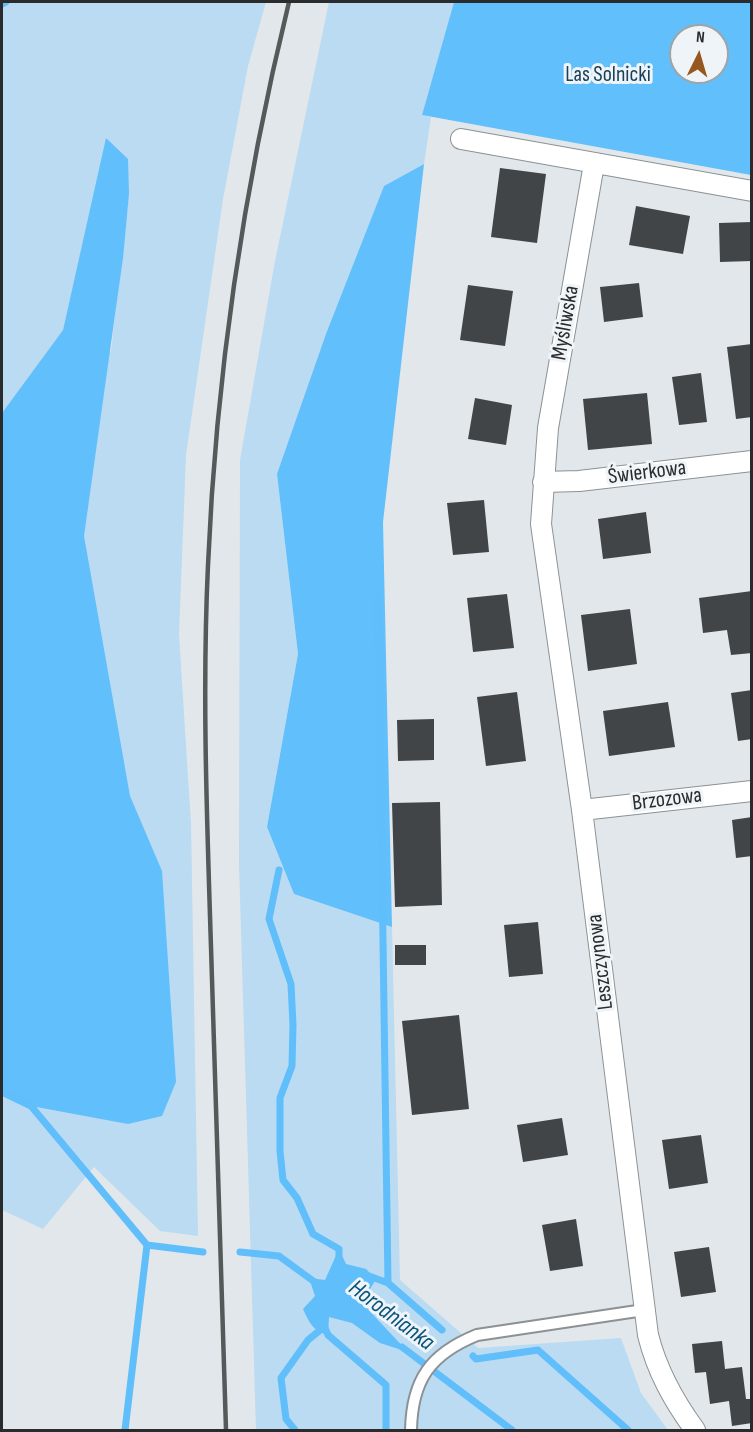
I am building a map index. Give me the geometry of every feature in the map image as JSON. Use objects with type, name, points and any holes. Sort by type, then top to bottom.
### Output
[{"type":"street","points":[[461,139],[752,191]]},
{"type":"street","name":"Myśliwska","points":[[543,482],[548,428],[594,164]]},
{"type":"street","name":"Świerkowa","points":[[543,482],[579,481],[752,461]]},
{"type":"street","name":"Leszczynowa","points":[[543,482],[541,524],[582,810],[644,1310],[654,1358],[671,1398],[694,1431]]},
{"type":"street","name":"Brzozowa","points":[[582,810],[752,790]]},
{"type":"lane","points":[[411,1431],[417,1386],[423,1375],[452,1346],[477,1335],[644,1310]]},
{"type":"shaded area","points":[[2,2],[266,2],[248,66],[223,199],[186,455],[179,634],[191,824],[198,1236],[160,1231],[94,1167],[43,1229],[2,1210],[2,415],[111,351],[129,194],[107,138],[63,330],[2,413]]},
{"type":"shaded area","points":[[329,2],[454,2],[422,115],[431,117],[424,164],[384,186],[277,474],[298,654],[267,827],[294,894],[392,927],[400,1280],[478,1348],[621,1338],[641,1393],[668,1430],[256,1430],[239,864],[240,460],[275,261]]},
{"type":"shaded area","points":[[339,1249],[346,1264],[366,1269],[376,1279],[362,1303],[408,1352],[380,1343],[352,1323],[329,1317],[328,1335],[319,1331],[310,1322],[303,1309],[315,1296],[309,1278],[325,1280]]},
{"type":"green space","name":"Las Solnicki","points":[[454,2],[751,2],[751,175],[422,115]]},
{"type":"green space","points":[[106,138],[128,159],[129,194],[123,258],[84,536],[130,796],[162,871],[176,1082],[162,1116],[128,1124],[31,1106],[2,1092],[2,413],[63,330]]},
{"type":"green space","points":[[424,164],[383,522],[392,927],[294,894],[267,827],[298,654],[277,474],[326,334],[384,186]]},
{"type":"building","points":[[500,168],[546,174],[537,243],[491,237]]},
{"type":"building","points":[[636,206],[690,216],[683,254],[629,245]]},
{"type":"building","points":[[752,222],[752,261],[720,262],[719,223]]},
{"type":"building","points":[[639,283],[643,317],[604,322],[600,287]]},
{"type":"building","points":[[468,285],[513,291],[505,346],[460,340]]},
{"type":"building","points":[[752,344],[752,417],[736,419],[727,347]]},
{"type":"building","points":[[701,373],[707,422],[679,425],[672,377]]},
{"type":"building","points":[[647,393],[652,444],[588,450],[583,399]]},
{"type":"building","points":[[475,398],[512,405],[506,445],[468,439]]},
{"type":"building","points":[[484,500],[489,552],[453,555],[447,503]]},
{"type":"building","points":[[646,512],[651,553],[603,559],[598,519]]},
{"type":"building","points":[[752,591],[752,653],[731,655],[727,630],[703,633],[699,598]]},
{"type":"building","points":[[507,594],[514,648],[473,652],[467,598]]},
{"type":"building","points":[[630,609],[637,664],[588,671],[581,615]]},
{"type":"building","points":[[752,690],[752,739],[738,741],[731,693]]},
{"type":"building","points":[[517,692],[526,761],[486,766],[477,697]]},
{"type":"building","points":[[668,702],[675,747],[609,756],[603,711]]},
{"type":"building","points":[[434,719],[434,760],[398,761],[397,720]]},
{"type":"building","points":[[440,802],[442,905],[395,907],[392,803]]},
{"type":"building","points":[[752,817],[752,856],[736,858],[732,820]]},
{"type":"building","points":[[538,922],[543,974],[509,977],[504,925]]},
{"type":"building","points":[[395,945],[426,945],[426,965],[395,965]]},
{"type":"building","points":[[459,1015],[469,1109],[412,1115],[402,1021]]},
{"type":"building","points":[[562,1118],[568,1155],[523,1162],[517,1125]]},
{"type":"building","points":[[701,1135],[708,1183],[669,1189],[662,1140]]},
{"type":"building","points":[[576,1219],[583,1266],[550,1271],[542,1225]]},
{"type":"building","points":[[709,1247],[716,1292],[681,1297],[674,1252]]},
{"type":"building","points":[[722,1341],[725,1369],[742,1367],[746,1399],[752,1399],[752,1423],[732,1426],[729,1401],[710,1404],[706,1372],[695,1373],[692,1344]]},
{"type":"waterway","points":[[2,4],[6,2]]},
{"type":"waterway","points":[[378,598],[388,1283]]},
{"type":"waterway","points":[[279,870],[269,919],[291,984],[293,1025],[292,1066],[280,1098],[280,1151],[283,1180],[297,1198],[313,1234],[339,1249],[339,1258]]},
{"type":"waterway","name":"Horodnianka","points":[[2,1092],[31,1106],[147,1245],[203,1252]]},
{"type":"waterway","points":[[125,1430],[147,1245]]},
{"type":"waterway","name":"Horodnianka","points":[[240,1252],[279,1256],[316,1283]]},
{"type":"waterway","points":[[369,1276],[388,1283],[442,1330]]},
{"type":"waterway","points":[[295,1430],[286,1419],[281,1378],[308,1340],[324,1327]]},
{"type":"waterway","points":[[325,1328],[328,1335],[386,1385],[386,1430]]},
{"type":"waterway","name":"Horodnianka","points":[[402,1347],[512,1430]]},
{"type":"waterway","points":[[473,1356],[476,1359],[538,1350],[628,1430]]},
{"type":"railway","points":[[226,1430],[205,708],[208,565],[218,423],[235,281],[258,141],[289,2]]}]
